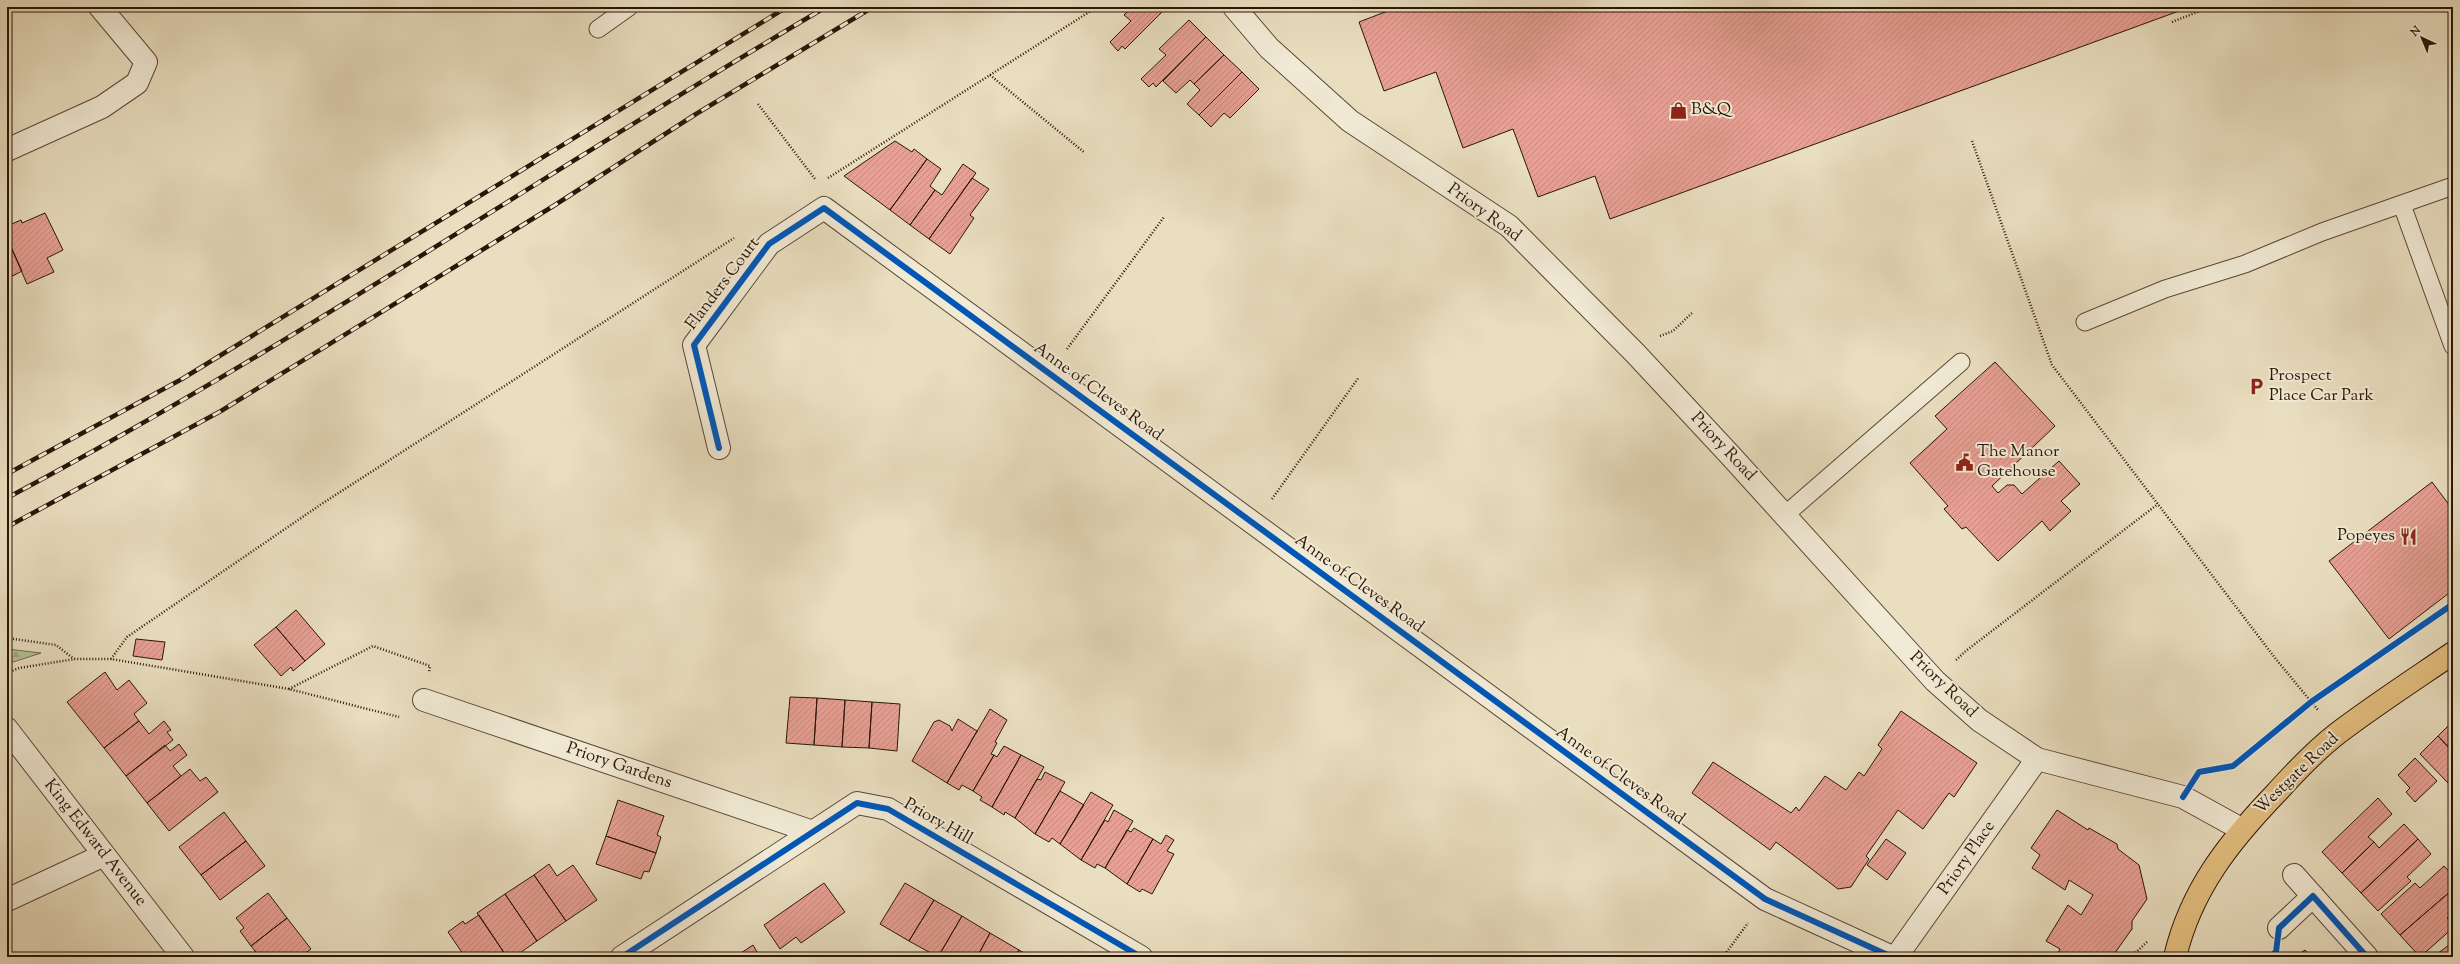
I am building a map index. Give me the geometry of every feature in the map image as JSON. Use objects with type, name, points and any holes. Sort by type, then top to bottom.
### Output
[{"type":"main road","name":"Westgate Road","points":[[2175,957],[2180,932],[2205,878],[2241,829],[2301,766],[2337,734],[2453,653]]},
{"type":"street","points":[[7,150],[102,107],[137,83],[146,62],[100,7]]},
{"type":"street","name":"Priory Road","points":[[1234,7],[1269,48],[1350,121],[1509,226],[1635,353],[1785,515],[1935,681],[1979,720],[2037,759],[2184,797],[2241,829]]},
{"type":"street","name":"Anne of Cleves Road","points":[[824,208],[1765,899],[1892,957]]},
{"type":"street","name":"Flanders Court","points":[[719,448],[694,345],[769,244],[824,208]]},
{"type":"street","name":"Priory Gardens","points":[[424,700],[813,832]]},
{"type":"street","name":"King Edward Avenue","points":[[7,729],[183,957]]},
{"type":"street","name":"Priory Place","points":[[1896,957],[2037,759]]},
{"type":"street","name":"Priory Hill","points":[[622,957],[857,803],[888,809],[1141,957]]},
{"type":"street","points":[[7,900],[104,855]]},
{"type":"street","points":[[2294,875],[2367,957]]},
{"type":"street","points":[[2279,928],[2313,896]]},
{"type":"lane","points":[[598,29],[629,7]]},
{"type":"lane","points":[[2085,322],[2165,289],[2245,264],[2322,232],[2453,186]]},
{"type":"lane","points":[[2402,205],[2453,346]]},
{"type":"lane","points":[[1785,515],[1961,362]]},
{"type":"path","points":[[825,180],[1097,7]]},
{"type":"path","points":[[2172,22],[2210,7]]},
{"type":"path","points":[[990,75],[1085,153]]},
{"type":"path","points":[[758,104],[818,184]]},
{"type":"path","points":[[1972,141],[2052,365],[2337,734]]},
{"type":"path","points":[[1049,374],[1164,217]]},
{"type":"path","points":[[112,659],[127,637],[324,503],[738,236]]},
{"type":"path","points":[[1673,331],[1692,313]]},
{"type":"path","points":[[1254,524],[1359,377]]},
{"type":"path","points":[[1935,681],[1967,650],[2158,504]]},
{"type":"path","points":[[7,638],[56,645],[75,659]]},
{"type":"path","points":[[7,673],[19,668],[75,659],[112,659],[289,688],[418,721],[424,700],[430,666],[373,646],[289,688]]},
{"type":"path","points":[[2305,707],[2318,698]]},
{"type":"path","points":[[1723,957],[1765,899]]},
{"type":"green space","points":[[7,649],[41,653],[7,664]]},
{"type":"building","points":[[1132,7],[1167,7],[1125,49],[1122,46],[1118,51],[1110,42],[1131,21],[1124,15]]},
{"type":"building","name":"B&Q","points":[[1398,7],[2190,7],[1610,219],[1595,176],[1538,197],[1513,129],[1463,148],[1436,72],[1384,91],[1359,22]]},
{"type":"building","points":[[1189,20],[1206,37],[1156,87],[1153,83],[1149,87],[1141,79],[1166,55],[1159,49]]},
{"type":"building","points":[[1206,37],[1224,55],[1194,84],[1190,80],[1176,93],[1163,81]]},
{"type":"building","points":[[1224,55],[1242,72],[1199,115],[1187,104],[1200,90],[1194,84]]},
{"type":"building","points":[[1242,72],[1259,89],[1230,118],[1224,113],[1211,127],[1199,115]]},
{"type":"building","points":[[895,141],[912,152],[914,149],[927,159],[890,210],[844,176]]},
{"type":"building","points":[[927,159],[941,169],[930,186],[935,190],[910,225],[890,210]]},
{"type":"building","points":[[963,164],[976,173],[929,239],[910,225],[935,190],[942,195]]},
{"type":"building","points":[[972,178],[989,189],[970,215],[974,218],[950,254],[929,239]]},
{"type":"building","points":[[45,213],[63,250],[47,258],[54,272],[27,284],[7,238],[7,226],[21,220],[22,223]]},
{"type":"building","points":[[7,238],[22,271],[7,279]]},
{"type":"building","name":"The Manor Gatehouse","points":[[1995,362],[2055,426],[1992,486],[1998,493],[2007,485],[2014,485],[2022,494],[2059,461],[2080,484],[2061,501],[2071,511],[2050,531],[2042,521],[1998,561],[1966,527],[1962,529],[1944,509],[1948,506],[1910,463],[1947,429],[1935,416]]},
{"type":"building","name":"Popeyes","points":[[2432,482],[2453,510],[2453,590],[2389,639],[2329,561]]},
{"type":"building","points":[[296,610],[325,644],[305,661],[276,627]]},
{"type":"building","points":[[276,627],[305,661],[293,671],[291,667],[281,676],[254,645]]},
{"type":"building","points":[[136,639],[165,642],[162,660],[133,656]]},
{"type":"building","points":[[105,672],[117,690],[129,680],[147,703],[134,714],[139,721],[104,748],[67,702]]},
{"type":"building","points":[[790,697],[817,698],[814,745],[786,743]]},
{"type":"building","points":[[817,698],[845,700],[842,747],[814,745]]},
{"type":"building","points":[[845,700],[872,702],[869,748],[842,747]]},
{"type":"building","points":[[872,702],[900,704],[897,751],[869,748]]},
{"type":"building","points":[[990,709],[1007,720],[995,742],[997,743],[991,754],[994,755],[973,791],[962,785],[959,790],[947,783]]},
{"type":"building","points":[[1901,711],[1977,763],[1954,797],[1949,793],[1923,829],[1898,810],[1866,856],[1869,859],[1851,887],[1838,889],[1776,842],[1770,850],[1692,793],[1713,762],[1791,813],[1796,807],[1799,811],[1825,776],[1846,790],[1859,772],[1864,776],[1882,749],[1878,745]]},
{"type":"building","points":[[958,719],[977,731],[947,783],[912,761],[934,722],[939,720],[950,726],[952,731]]},
{"type":"building","points":[[139,721],[149,734],[164,721],[171,730],[167,732],[173,740],[126,776],[104,748]]},
{"type":"building","points":[[2453,721],[2453,752],[2438,736]]},
{"type":"building","points":[[2438,736],[2453,752],[2453,780],[2449,784],[2420,754]]},
{"type":"building","points":[[179,744],[187,755],[173,766],[181,776],[147,803],[126,776],[165,745],[170,751]]},
{"type":"building","points":[[1004,746],[1021,755],[992,807],[980,800],[982,797],[973,791],[994,755],[997,757]]},
{"type":"building","points":[[1021,755],[1044,767],[1015,818],[1005,812],[1004,815],[992,807]]},
{"type":"building","points":[[2415,758],[2437,781],[2415,802],[2406,792],[2410,788],[2398,775]]},
{"type":"building","points":[[190,769],[200,781],[206,777],[218,792],[169,831],[147,803]]},
{"type":"building","points":[[1045,772],[1065,782],[1035,834],[1015,818],[1037,779],[1041,780]]},
{"type":"building","points":[[1060,791],[1084,805],[1060,844],[1052,838],[1049,842],[1035,834]]},
{"type":"building","points":[[1091,792],[1113,805],[1081,860],[1060,844]]},
{"type":"building","points":[[2378,798],[2392,814],[2368,837],[2374,842],[2342,873],[2322,852]]},
{"type":"building","points":[[618,800],[664,816],[657,835],[661,837],[656,853],[606,836]]},
{"type":"building","points":[[1114,810],[1133,821],[1105,868],[1097,864],[1095,868],[1081,860],[1105,820],[1108,822]]},
{"type":"building","points":[[2057,810],[2088,830],[2089,828],[2117,844],[2118,849],[2139,865],[2147,899],[2132,921],[2132,929],[2112,957],[2056,957],[2060,949],[2046,941],[2068,905],[2081,915],[2093,895],[2069,880],[2065,890],[2032,868],[2040,855],[2031,848]]},
{"type":"building","points":[[224,812],[246,841],[201,875],[179,847]]},
{"type":"building","points":[[2404,824],[2418,839],[2361,893],[2342,873],[2374,842],[2379,848]]},
{"type":"building","points":[[1134,828],[1153,839],[1127,884],[1105,868],[1127,830],[1131,832]]},
{"type":"building","points":[[1166,835],[1174,840],[1167,851],[1174,854],[1152,894],[1142,889],[1140,892],[1127,884],[1153,839],[1161,844]]},
{"type":"building","points":[[606,836],[656,853],[649,872],[644,871],[641,879],[596,864]]},
{"type":"building","points":[[1886,839],[1906,853],[1887,880],[1867,865]]},
{"type":"building","points":[[2418,839],[2431,854],[2407,877],[2411,881],[2378,911],[2361,893]]},
{"type":"building","points":[[246,841],[265,866],[220,900],[201,875]]},
{"type":"building","points":[[549,864],[557,876],[573,865],[597,900],[566,921],[534,875]]},
{"type":"building","points":[[2444,866],[2453,876],[2453,889],[2400,935],[2381,914],[2415,883],[2420,888]]},
{"type":"building","points":[[534,875],[566,921],[537,941],[505,894]]},
{"type":"building","points":[[824,883],[845,912],[801,943],[796,937],[780,949],[764,925]]},
{"type":"building","points":[[905,883],[934,900],[909,941],[880,924]]},
{"type":"building","points":[[2453,889],[2453,913],[2447,918],[2453,924],[2453,928],[2420,957],[2400,935]]},
{"type":"building","points":[[268,893],[287,918],[251,946],[240,931],[244,928],[236,918]]},
{"type":"building","points":[[505,894],[537,941],[514,957],[507,957],[477,913]]},
{"type":"building","points":[[934,900],[962,916],[938,957],[909,941]]},
{"type":"building","points":[[479,915],[507,957],[465,957],[448,932],[463,921],[465,924]]},
{"type":"building","points":[[962,916],[990,933],[977,957],[938,957]]},
{"type":"building","points":[[287,918],[311,949],[300,957],[260,957],[251,946]]},
{"type":"building","points":[[990,933],[1019,950],[1016,957],[977,957]]},
{"type":"building","points":[[2453,942],[2453,957],[2433,957]]},
{"type":"building","points":[[753,945],[760,957],[735,957]]},
{"type":"building","points":[[1019,950],[1031,957],[1016,957]]},
{"type":"building","points":[[2305,950],[2311,957],[2295,957]]},
{"type":"railway","points":[[7,474],[182,379],[787,7]]},
{"type":"railway","points":[[7,498],[112,441],[317,320],[724,68],[826,7]]},
{"type":"railway","points":[[7,527],[221,411],[555,205],[696,114],[873,7]]},
{"type":"cycle path","points":[[719,448],[694,345],[769,244],[824,208],[1765,899],[1892,957]]},
{"type":"cycle path","points":[[2183,797],[2199,772],[2233,766],[2311,702],[2453,604]]},
{"type":"cycle path","points":[[622,957],[857,803],[888,809],[1141,957]]},
{"type":"cycle path","points":[[2269,957],[2276,952],[2279,928],[2313,896],[2367,957]]},
{"type":"place","name":"B&Q","points":[[1678,110]]},
{"type":"place","name":"Prospect Place Car Park","points":[[2256,386]]},
{"type":"place","name":"The Manor Gatehouse","points":[[1964,462]]},
{"type":"place","name":"Popeyes","points":[[2408,536]]}]
